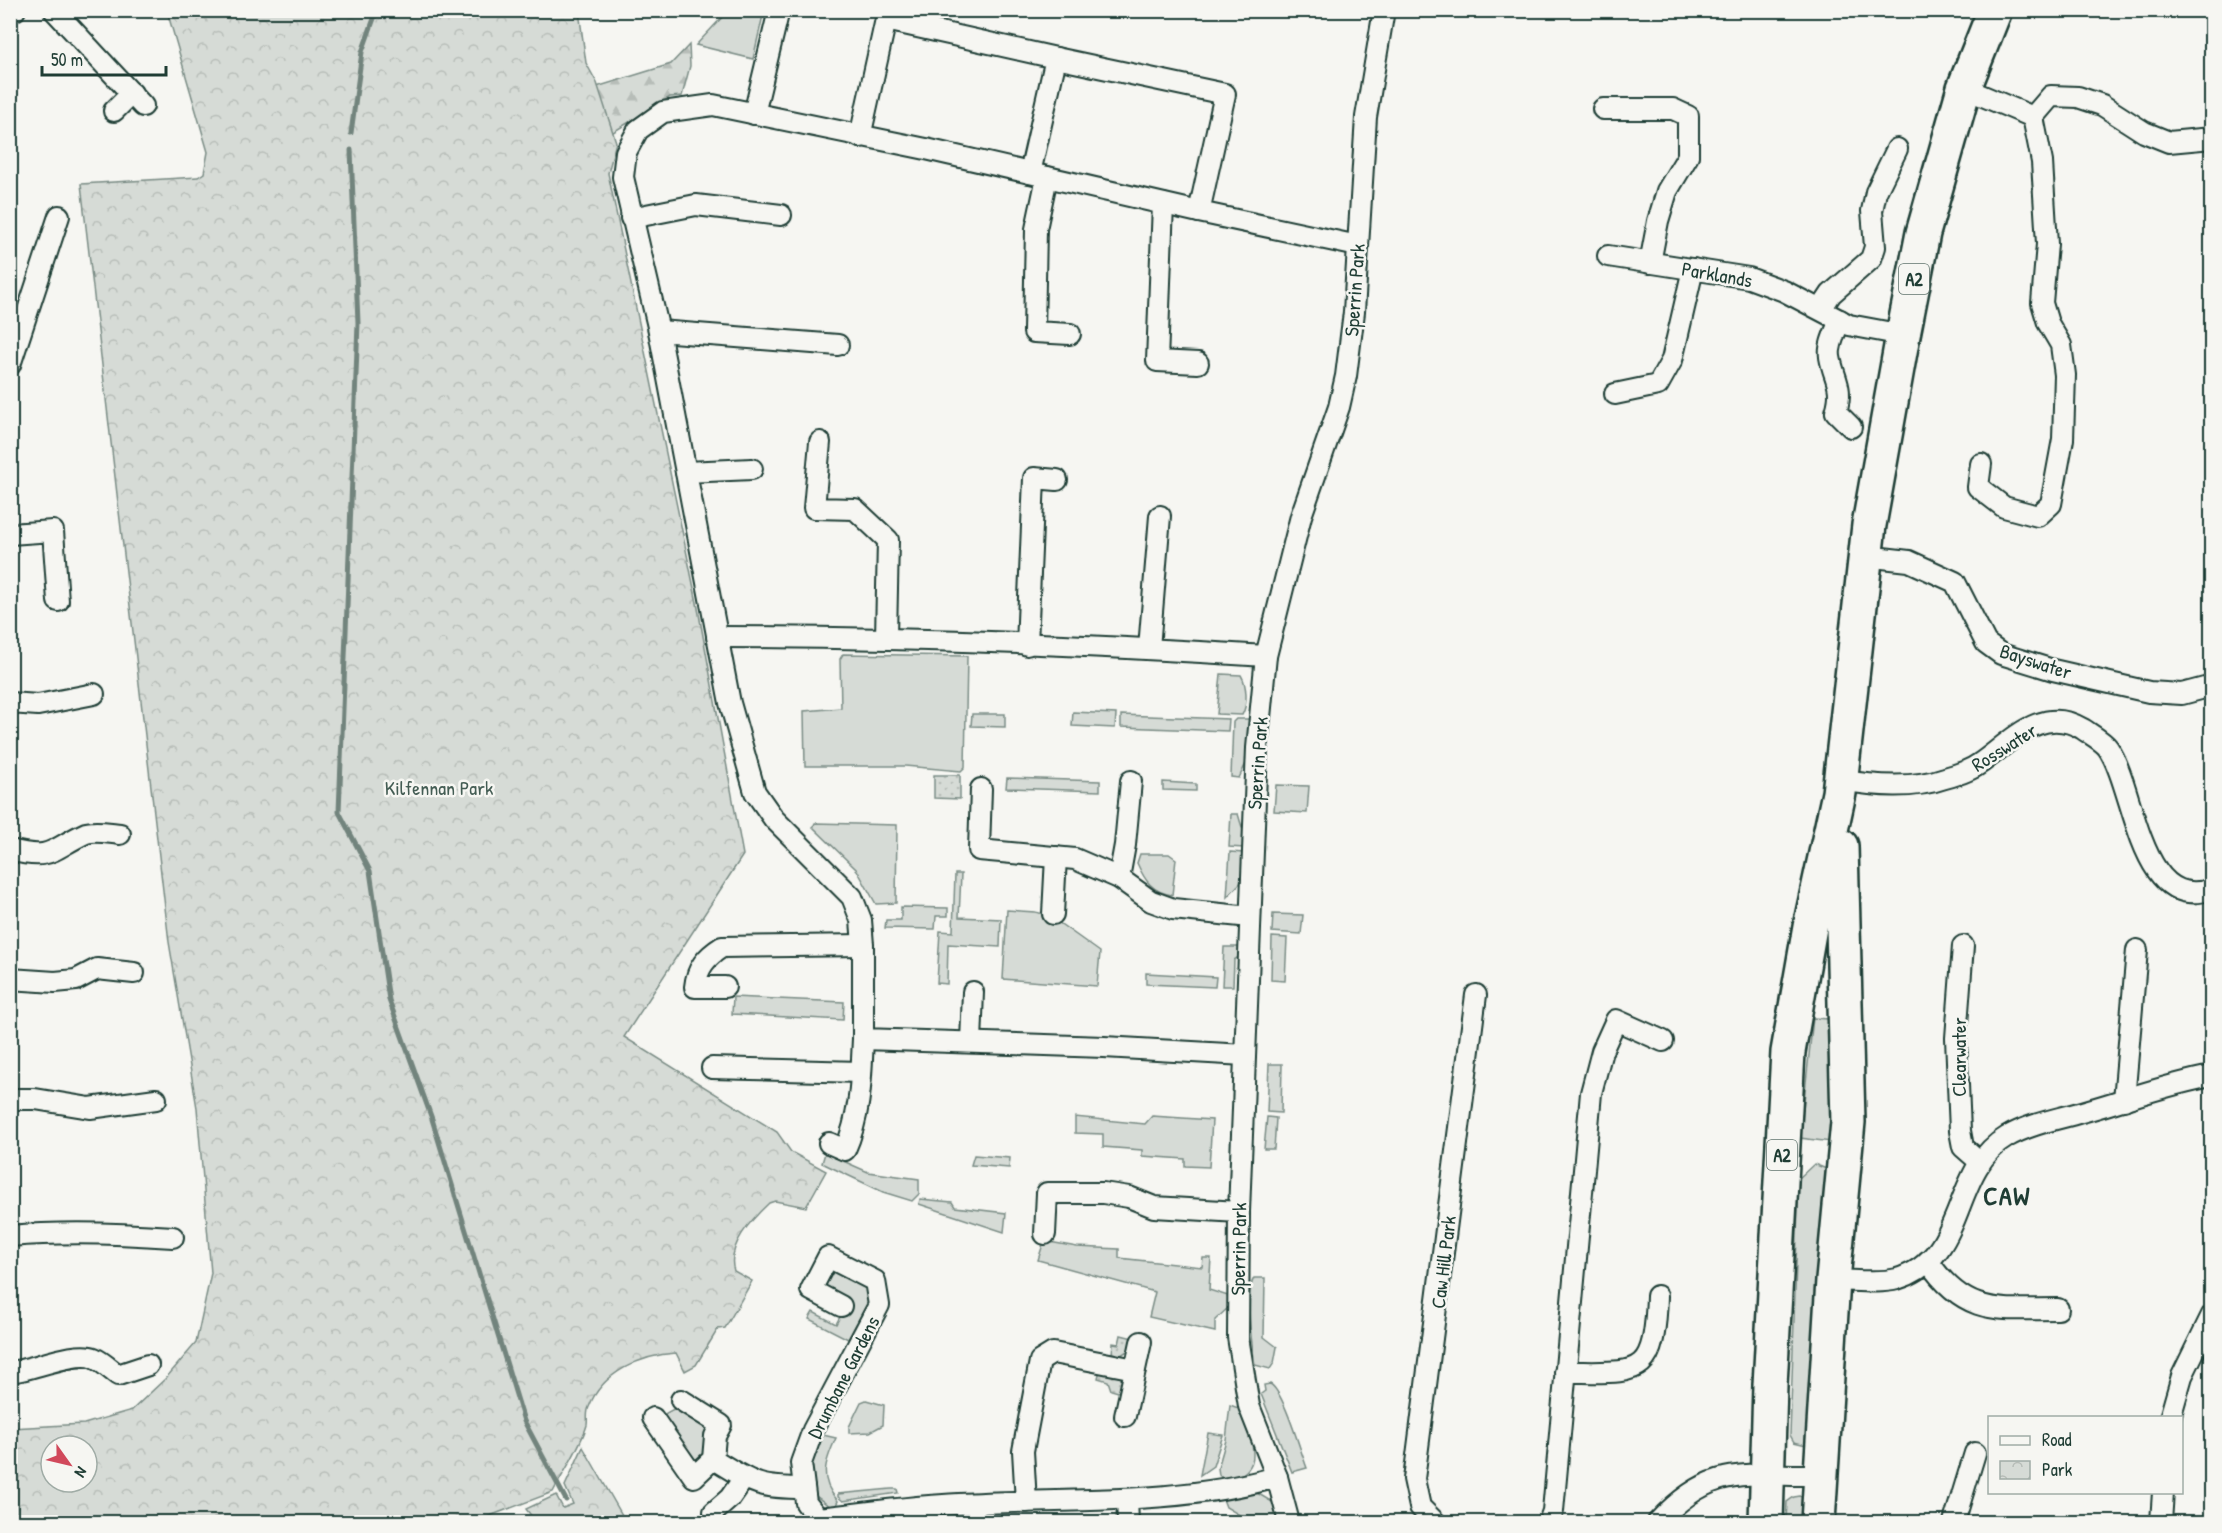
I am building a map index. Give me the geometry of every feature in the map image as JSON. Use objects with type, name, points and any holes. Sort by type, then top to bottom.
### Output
[{"type":"highway","name":"A2","points":[[1766,1522],[1788,1052],[1810,927],[1840,786],[1865,556],[1923,233],[1964,88],[1995,10]]},
{"type":"highway","name":"A2","points":[[1818,1522],[1819,1475],[1833,1280],[1848,1122],[1840,786]]},
{"type":"street","points":[[10,12],[15,10]]},
{"type":"street","points":[[54,10],[137,99],[114,111]]},
{"type":"street","points":[[754,114],[779,10]]},
{"type":"street","name":"Sperrin Park","points":[[1289,1522],[1276,1477],[1249,1406],[1242,1370],[1238,1326],[1239,1212],[1257,748],[1266,656],[1301,516],[1342,397],[1353,320],[1366,117],[1384,10]]},
{"type":"street","points":[[860,137],[887,15],[1056,58],[1225,94],[1198,212]]},
{"type":"street","points":[[1056,58],[1038,175],[1034,332],[1070,334]]},
{"type":"street","points":[[1964,88],[2033,117]]},
{"type":"street","points":[[2033,117],[2050,96],[2078,97],[2102,105],[2144,132],[2169,142],[2211,138]]},
{"type":"street","points":[[829,1143],[845,1150],[855,1127],[863,1038],[861,920],[852,897],[774,819],[755,792],[730,703],[659,331],[623,177],[626,152],[638,130],[650,119],[663,112],[685,107],[713,105],[1358,246]]},
{"type":"street","points":[[1603,109],[1673,109],[1688,117],[1688,156],[1667,191],[1658,221],[1650,263]]},
{"type":"street","points":[[1982,464],[1978,487],[2004,507],[2038,516],[2051,504],[2063,439],[2065,375],[2061,345],[2048,323],[2042,303],[2047,244],[2042,162],[2033,117]]},
{"type":"street","points":[[1821,309],[1831,294],[1871,259],[1875,247],[1872,211],[1876,192],[1897,149]]},
{"type":"street","points":[[1163,204],[1158,361],[1198,363]]},
{"type":"street","points":[[631,218],[696,205],[781,215]]},
{"type":"street","points":[[10,365],[59,216]]},
{"type":"street","name":"Parklands","points":[[1608,256],[1749,278],[1821,309],[1840,320],[1903,335]]},
{"type":"street","points":[[1615,394],[1658,385],[1672,360],[1693,269]]},
{"type":"street","points":[[1840,320],[1829,355],[1840,389],[1836,412],[1851,427]]},
{"type":"street","points":[[659,331],[838,345]]},
{"type":"street","points":[[820,442],[814,508],[855,509],[888,540],[886,637]]},
{"type":"street","points":[[686,472],[752,470]]},
{"type":"street","points":[[1026,645],[1034,478],[1057,480]]},
{"type":"street","points":[[1149,648],[1160,516]]},
{"type":"street","points":[[10,534],[53,531],[58,601]]},
{"type":"street","name":"Bayswater","points":[[1865,556],[1909,561],[1954,582],[1986,643],[2001,654],[2053,670],[2150,692],[2182,694],[2211,686]]},
{"type":"street","points":[[717,637],[886,637],[1026,645],[1149,648],[1266,656]]},
{"type":"street","points":[[10,703],[38,705],[94,694]]},
{"type":"street","name":"Rosswater","points":[[1840,786],[1914,784],[1943,779],[1978,766],[2010,738],[2039,723],[2059,722],[2081,728],[2108,747],[2152,866],[2170,887],[2197,894],[2211,889]]},
{"type":"street","points":[[1119,878],[1125,845],[1131,781]]},
{"type":"street","points":[[981,789],[979,850],[1075,859],[1119,878],[1151,901],[1173,909],[1250,917]]},
{"type":"street","points":[[10,850],[33,855],[53,853],[88,832],[120,834]]},
{"type":"street","points":[[1053,914],[1056,857]]},
{"type":"street","points":[[725,987],[695,987],[696,974],[701,965],[722,947],[863,945]]},
{"type":"street","name":"Clearwater","points":[[1963,946],[1956,1038],[1960,1131],[1963,1148],[1979,1161]]},
{"type":"street","points":[[2124,1100],[2137,950]]},
{"type":"street","points":[[10,979],[55,982],[76,980],[97,969],[134,973]]},
{"type":"street","points":[[971,1042],[973,992]]},
{"type":"street","name":"Caw Hill Park","points":[[1435,1522],[1420,1507],[1414,1479],[1476,995]]},
{"type":"street","points":[[1549,1522],[1553,1511],[1591,1093],[1602,1051],[1616,1020],[1663,1041]]},
{"type":"street","points":[[863,1038],[1245,1055]]},
{"type":"street","points":[[712,1068],[861,1072]]},
{"type":"street","points":[[1833,1280],[1894,1280],[1914,1272],[1928,1261],[1948,1236],[1979,1161],[2007,1137],[2164,1085],[2211,1076]]},
{"type":"street","points":[[10,1099],[35,1099],[90,1108],[156,1100]]},
{"type":"street","points":[[1045,1234],[1047,1193],[1103,1193],[1129,1197],[1154,1207],[1239,1212]]},
{"type":"street","points":[[10,1236],[46,1233],[118,1233],[173,1238]]},
{"type":"street","name":"Drumbane Gardens","points":[[841,1306],[811,1290],[828,1257],[875,1281],[879,1305],[813,1430],[801,1463],[806,1503],[818,1520],[979,1513],[1026,1502],[1175,1496],[1247,1485],[1276,1477]]},
{"type":"street","points":[[1928,1261],[1939,1278],[1953,1291],[1983,1308],[2058,1309]]},
{"type":"street","points":[[1565,1372],[1627,1372],[1645,1362],[1656,1333],[1657,1296]]},
{"type":"street","points":[[2171,1416],[2182,1376],[2211,1316]]},
{"type":"street","points":[[1125,1416],[1141,1342]]},
{"type":"street","points":[[1026,1502],[1023,1451],[1040,1361],[1053,1353],[1135,1369]]},
{"type":"street","points":[[10,1372],[30,1370],[69,1358],[93,1357],[118,1375],[148,1365]]},
{"type":"street","points":[[653,1418],[694,1477],[713,1459],[715,1436],[721,1425],[681,1400]]},
{"type":"street","points":[[1954,1522],[1975,1453]]},
{"type":"street","points":[[713,1459],[744,1478],[770,1488],[804,1488]]},
{"type":"street","points":[[1658,1522],[1679,1500],[1701,1485],[1725,1476],[1819,1475]]},
{"type":"street","points":[[714,1512],[730,1498],[744,1478]]},
{"type":"street","points":[[2161,1522],[2163,1494]]},
{"type":"street","points":[[1127,1499],[1128,1522]]},
{"type":"green space","name":"Kilfennan Park","points":[[167,11],[579,11],[586,63],[597,83],[616,142],[608,173],[697,603],[743,855],[624,1037],[777,1132],[791,1152],[826,1171],[806,1207],[775,1201],[769,1203],[742,1234],[734,1252],[734,1271],[752,1281],[725,1328],[718,1329],[696,1365],[685,1371],[676,1353],[663,1354],[637,1362],[613,1375],[595,1395],[588,1409],[587,1425],[581,1442],[553,1492],[474,1522],[18,1522],[11,1516],[11,1428],[84,1424],[132,1410],[166,1378],[196,1343],[211,1273],[197,1108],[169,942],[81,184],[198,177],[204,173],[208,152]]},
{"type":"green space","points":[[728,11],[764,11],[753,59],[696,45]]},
{"type":"green space","points":[[689,45],[690,66],[682,96],[670,97],[597,142],[590,89],[671,64]]},
{"type":"green space","points":[[843,654],[967,656],[965,767],[961,771],[905,766],[805,766],[804,711],[841,708],[840,659]]},
{"type":"green space","points":[[1221,674],[1241,675],[1246,695],[1242,715],[1217,714]]},
{"type":"green space","points":[[1073,712],[1116,714],[1115,728],[1072,726]]},
{"type":"green space","points":[[972,714],[1005,714],[1005,727],[971,726]]},
{"type":"green space","points":[[1121,715],[1229,719],[1228,731],[1121,727]]},
{"type":"green space","points":[[1236,719],[1249,719],[1247,761],[1239,778],[1231,777],[1233,722]]},
{"type":"green space","points":[[934,775],[960,775],[960,799],[934,798]]},
{"type":"green space","points":[[1007,778],[1100,781],[1100,791],[1006,788]]},
{"type":"green space","points":[[1163,782],[1196,784],[1196,791],[1163,790]]},
{"type":"green space","points":[[1276,785],[1309,786],[1307,813],[1274,811]]},
{"type":"green space","points":[[1231,814],[1238,814],[1245,837],[1244,848],[1229,847]]},
{"type":"green space","points":[[815,823],[897,825],[896,903],[876,904],[857,870],[813,827]]},
{"type":"green space","points":[[1230,852],[1244,853],[1243,880],[1227,897]]},
{"type":"green space","points":[[1140,854],[1169,854],[1176,859],[1172,895],[1159,891],[1146,880],[1137,863]]},
{"type":"green space","points":[[955,874],[961,874],[959,917],[1001,919],[1000,947],[948,944],[947,984],[937,983],[940,931],[953,932]]},
{"type":"green space","points":[[901,907],[948,908],[948,916],[936,916],[935,929],[885,928],[886,920],[901,920]]},
{"type":"green space","points":[[1007,910],[1048,915],[1100,952],[1097,986],[1003,979]]},
{"type":"green space","points":[[1273,914],[1303,915],[1301,934],[1272,932]]},
{"type":"green space","points":[[1272,937],[1287,938],[1285,981],[1271,980]]},
{"type":"green space","points":[[1224,947],[1240,947],[1240,956],[1234,960],[1233,986],[1222,986]]},
{"type":"green space","points":[[1146,973],[1216,977],[1215,987],[1146,984]]},
{"type":"green space","points":[[733,997],[844,1002],[843,1020],[732,1014]]},
{"type":"green space","points":[[1813,1018],[1829,1019],[1831,1142],[1800,1138]]},
{"type":"green space","points":[[1269,1064],[1282,1064],[1281,1113],[1267,1112]]},
{"type":"green space","points":[[1152,1116],[1212,1120],[1209,1167],[1185,1166],[1185,1159],[1142,1156],[1142,1150],[1103,1147],[1103,1134],[1075,1133],[1075,1117],[1145,1124]]},
{"type":"green space","points":[[1267,1117],[1276,1118],[1274,1149],[1264,1149]]},
{"type":"green space","points":[[825,1153],[868,1172],[919,1179],[919,1194],[912,1201],[883,1192],[822,1163]]},
{"type":"green space","points":[[974,1155],[1010,1158],[1009,1168],[971,1165]]},
{"type":"green space","points":[[1814,1164],[1829,1170],[1810,1442],[1806,1445],[1794,1442],[1790,1435],[1799,1178]]},
{"type":"green space","points":[[920,1199],[952,1202],[955,1207],[1006,1213],[1004,1232],[919,1204]]},
{"type":"green space","points":[[1044,1241],[1077,1247],[1119,1249],[1119,1258],[1202,1267],[1203,1258],[1211,1258],[1209,1290],[1228,1296],[1228,1308],[1215,1320],[1215,1332],[1149,1317],[1155,1292],[1038,1260]]},
{"type":"green space","points":[[834,1270],[868,1285],[868,1302],[848,1339],[809,1319],[813,1312],[836,1324],[848,1302],[828,1291],[825,1282],[829,1273]]},
{"type":"green space","points":[[1254,1278],[1265,1278],[1264,1337],[1277,1347],[1274,1363],[1270,1369],[1255,1365],[1249,1308]]},
{"type":"green space","points":[[1121,1335],[1133,1338],[1129,1350],[1118,1357],[1112,1354],[1113,1343],[1119,1344]]},
{"type":"green space","points":[[1100,1370],[1120,1375],[1122,1384],[1118,1392],[1111,1390],[1108,1381],[1098,1378]]},
{"type":"green space","points":[[1270,1384],[1286,1408],[1307,1468],[1292,1472],[1261,1394],[1265,1391],[1264,1385]]},
{"type":"green space","points":[[866,1400],[884,1405],[883,1425],[870,1432],[849,1433],[849,1427],[861,1402]]},
{"type":"green space","points":[[1230,1405],[1241,1409],[1253,1452],[1252,1462],[1248,1469],[1239,1476],[1226,1481],[1219,1475],[1218,1468],[1226,1440]]},
{"type":"green space","points":[[677,1407],[708,1423],[703,1459],[692,1459],[661,1416]]},
{"type":"green space","points":[[1208,1433],[1223,1435],[1213,1466],[1200,1475]]},
{"type":"green space","points":[[823,1435],[836,1438],[825,1470],[828,1485],[838,1501],[835,1507],[831,1507],[812,1495],[810,1465]]},
{"type":"green space","points":[[583,1447],[626,1522],[536,1522],[526,1509],[556,1495],[563,1508],[573,1504],[565,1486]]},
{"type":"green space","points":[[897,1489],[898,1493],[843,1501],[838,1497],[838,1494]]},
{"type":"green space","points":[[1257,1493],[1274,1503],[1281,1522],[1251,1522],[1226,1507],[1223,1499]]},
{"type":"green space","points":[[1800,1496],[1806,1500],[1808,1522],[1786,1522],[1787,1502]]},
{"type":"waterway","points":[[351,133],[362,52],[377,10]]},
{"type":"waterway","points":[[351,150],[358,323],[339,812],[370,871],[389,1000],[432,1119],[524,1421],[566,1500]]},
{"type":"district","name":"CAW","points":[[2007,1195]]}]
